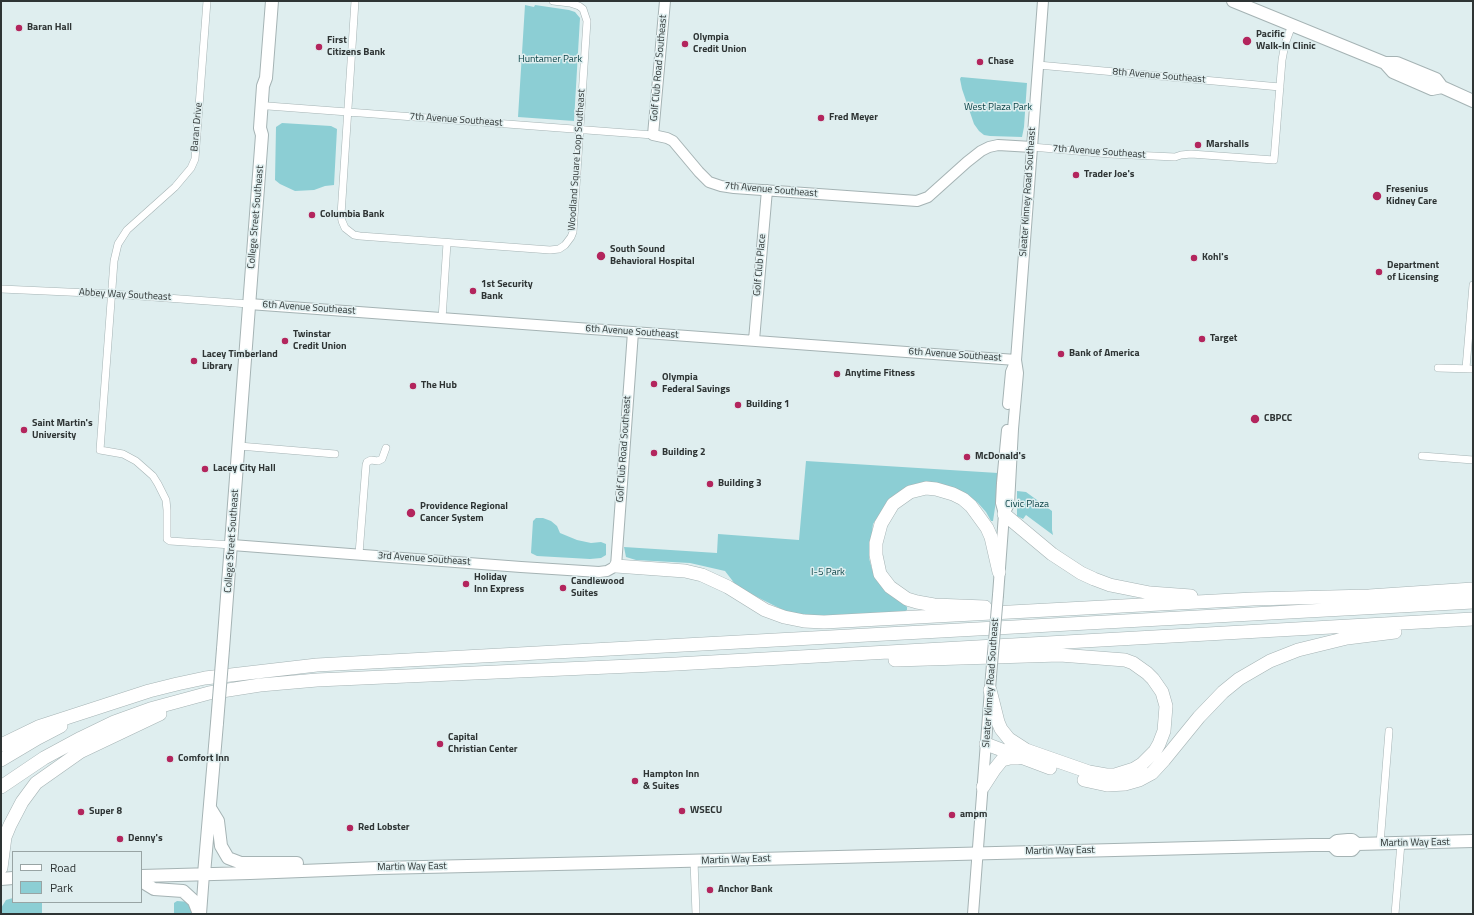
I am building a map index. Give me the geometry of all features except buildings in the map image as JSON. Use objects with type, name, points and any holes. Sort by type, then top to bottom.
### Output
[{"type":"highway","points":[[999,572],[987,528],[971,506],[963,499],[953,494],[926,488],[910,492],[893,504],[881,524],[875,549],[880,574],[890,588],[908,599],[917,602],[934,604],[1065,610]]},
{"type":"highway","points":[[1004,514],[1066,564],[1081,573],[1110,585],[1150,593],[1252,600]]},
{"type":"highway","points":[[616,566],[685,571],[702,575],[728,587],[765,610],[784,617],[804,621],[824,622],[1473,590]]},
{"type":"highway","points":[[1,745],[38,727],[149,691],[205,678],[317,665],[1473,602]]},
{"type":"highway","points":[[1,787],[44,758],[114,722],[150,709],[209,692],[260,685],[317,680],[676,664],[1472,619]]},
{"type":"highway","points":[[986,744],[1024,759],[1089,781],[1107,784],[1132,782],[1145,777],[1158,767],[1199,717],[1223,692],[1239,679],[1270,661],[1298,650],[1347,638],[1472,619]]},
{"type":"highway","points":[[676,664],[955,659],[1060,655],[1113,658],[1134,663],[1153,679],[1162,692],[1166,706],[1164,731],[1155,751],[1134,769],[1115,774],[1089,772],[1026,750],[1009,739],[998,722],[990,690]]},
{"type":"highway","points":[[1,868],[5,837],[22,802],[36,783],[80,752],[124,730],[209,692]]},
{"type":"highway","points":[[1,760],[38,738],[97,708]]},
{"type":"highway","points":[[983,787],[1002,760],[1010,758],[1024,759]]},
{"type":"main road","name":"College Street Southeast","points":[[204,874],[224,649],[262,135],[260,128],[263,86],[266,78],[272,1]]},
{"type":"main road","points":[[1233,1],[1385,63],[1393,72],[1432,89],[1442,87],[1473,101]]},
{"type":"main road","name":"College Street Southeast","points":[[262,135],[266,128],[268,106],[269,86],[266,78]]},
{"type":"main road","points":[[210,808],[218,821],[220,846],[226,856],[232,861],[248,863],[312,863],[335,869]]},
{"type":"main road","name":"Martin Way East","points":[[142,876],[335,869],[1332,845],[1336,840],[1352,840],[1358,844],[1473,841]]},
{"type":"main road","points":[[1,879],[12,878]]},
{"type":"main road","points":[[142,882],[154,889],[182,891],[194,901],[200,914]]},
{"type":"street","name":"Baran Drive","points":[[112,294],[114,261],[122,238],[127,230],[175,187],[191,168],[194,159],[207,1]]},
{"type":"street","name":"Woodland Square Loop Southeast","points":[[355,1],[349,112],[341,215],[345,228],[360,236],[550,250],[559,249],[565,245],[573,232],[587,21],[583,9],[575,4],[553,1]]},
{"type":"street","name":"Golf Club Road Southeast","points":[[653,135],[665,1]]},
{"type":"street","name":"Sleater Kinney Road Southeast","points":[[1004,514],[1009,504],[1018,373],[1016,360],[1043,1]]},
{"type":"street","points":[[1280,87],[1285,44],[1292,25]]},
{"type":"street","name":"8th Avenue Southeast","points":[[1038,65],[1280,87]]},
{"type":"street","name":"7th Avenue Southeast","points":[[268,106],[653,135],[673,141],[709,182],[721,186],[917,201],[928,197],[981,151],[998,145],[1110,154],[1175,157],[1191,154],[1274,160],[1280,87]]},
{"type":"street","name":"Golf Club Place","points":[[754,340],[767,190]]},
{"type":"street","points":[[442,319],[447,243]]},
{"type":"street","points":[[1438,368],[1470,368],[1473,284]]},
{"type":"street","name":"Abbey Way Southeast","points":[[1,289],[112,294],[249,304]]},
{"type":"street","points":[[112,294],[100,450],[113,451],[129,457],[136,461],[152,476],[166,500],[167,539],[232,545]]},
{"type":"street","name":"6th Avenue Southeast","points":[[249,304],[1016,360]]},
{"type":"street","name":"Golf Club Road Southeast","points":[[616,566],[633,332]]},
{"type":"street","name":"Sleater Kinney Road Southeast","points":[[973,914],[1004,514],[1001,503],[1003,470],[1011,372],[1016,360]]},
{"type":"street","points":[[239,446],[335,454]]},
{"type":"street","points":[[359,554],[366,465],[367,462],[371,460],[378,461],[382,459],[386,448]]},
{"type":"street","points":[[1422,456],[1473,460]]},
{"type":"street","name":"3rd Avenue Southeast","points":[[232,545],[599,572],[607,571],[616,566]]},
{"type":"street","points":[[1380,844],[1389,731]]},
{"type":"street","points":[[1395,914],[1401,843]]},
{"type":"street","points":[[694,861],[696,914]]},
{"type":"street","points":[[200,914],[204,874]]},
{"type":"green space","name":"Huntamer Park","points":[[525,5],[569,10],[575,12],[580,18],[574,121],[518,117]]},
{"type":"green space","name":"West Plaza Park","points":[[961,77],[1027,83],[1022,137],[990,136],[984,135],[979,131],[974,124],[962,89]]},
{"type":"green space","points":[[282,123],[331,126],[337,129],[334,185],[325,186],[314,190],[295,191],[275,180],[276,127]]},
{"type":"green space","name":"I-5 Park","points":[[806,461],[998,473],[993,521],[991,521],[986,512],[978,503],[967,495],[952,489],[888,502],[873,524],[869,558],[872,569],[907,607],[907,610],[904,612],[808,616],[795,614],[781,609],[745,591],[735,584],[725,571],[690,563],[636,560],[626,557],[624,547],[717,553],[718,534],[799,540]]},
{"type":"green space","name":"Civic Plaza","points":[[1017,491],[1026,492],[1052,511],[1053,535],[1026,515],[1023,519],[1017,516]]},
{"type":"green space","points":[[536,518],[543,518],[551,521],[557,526],[560,533],[577,540],[591,543],[601,542],[606,544],[606,555],[601,558],[590,559],[537,556],[531,553],[533,521]]},
{"type":"green space","points":[[12,898],[12,903],[42,903],[42,914],[1,914],[1,908],[6,900]]},
{"type":"green space","points":[[177,901],[190,902],[195,914],[174,914],[174,903]]},
{"type":"place","name":"Baran Hall","points":[[19,28]]},
{"type":"place","name":"Pacific Walk-In Clinic","points":[[1247,41]]},
{"type":"place","name":"Olympia Credit Union","points":[[685,44]]},
{"type":"place","name":"First Citizens Bank","points":[[319,47]]},
{"type":"place","name":"Chase","points":[[980,62]]},
{"type":"place","name":"Fred Meyer","points":[[821,118]]},
{"type":"place","name":"Marshalls","points":[[1198,145]]},
{"type":"place","name":"Trader Joe's","points":[[1076,175]]},
{"type":"place","name":"Fresenius Kidney Care","points":[[1377,196]]},
{"type":"place","name":"Columbia Bank","points":[[312,215]]},
{"type":"place","name":"South Sound Behavioral Hospital","points":[[601,256]]},
{"type":"place","name":"Kohl's","points":[[1194,258]]},
{"type":"place","name":"Department of Licensing","points":[[1379,272]]},
{"type":"place","name":"1st Security Bank","points":[[473,291]]},
{"type":"place","name":"Target","points":[[1202,339]]},
{"type":"place","name":"Twinstar Credit Union","points":[[285,341]]},
{"type":"place","name":"Bank of America","points":[[1061,354]]},
{"type":"place","name":"Lacey Timberland Library","points":[[194,361]]},
{"type":"place","name":"Anytime Fitness","points":[[837,374]]},
{"type":"place","name":"Olympia Federal Savings","points":[[654,384]]},
{"type":"place","name":"The Hub","points":[[413,386]]},
{"type":"place","name":"Building 1","points":[[738,405]]},
{"type":"place","name":"CBPCC","points":[[1255,419]]},
{"type":"place","name":"Saint Martin's University","points":[[24,430]]},
{"type":"place","name":"Building 2","points":[[654,453]]},
{"type":"place","name":"McDonald's","points":[[967,457]]},
{"type":"place","name":"Lacey City Hall","points":[[205,469]]},
{"type":"place","name":"Building 3","points":[[710,484]]},
{"type":"place","name":"Providence Regional Cancer System","points":[[411,513]]},
{"type":"place","name":"Holiday Inn Express","points":[[466,584]]},
{"type":"place","name":"Candlewood Suites","points":[[563,588]]},
{"type":"place","name":"Capital Christian Center","points":[[440,744]]},
{"type":"place","name":"Comfort Inn","points":[[170,759]]},
{"type":"place","name":"Hampton Inn & Suites","points":[[635,781]]},
{"type":"place","name":"WSECU","points":[[682,811]]},
{"type":"place","name":"Super 8","points":[[81,812]]},
{"type":"place","name":"ampm","points":[[952,815]]},
{"type":"place","name":"Red Lobster","points":[[350,828]]},
{"type":"place","name":"Denny's","points":[[120,839]]},
{"type":"place","name":"Anchor Bank","points":[[710,890]]}]
